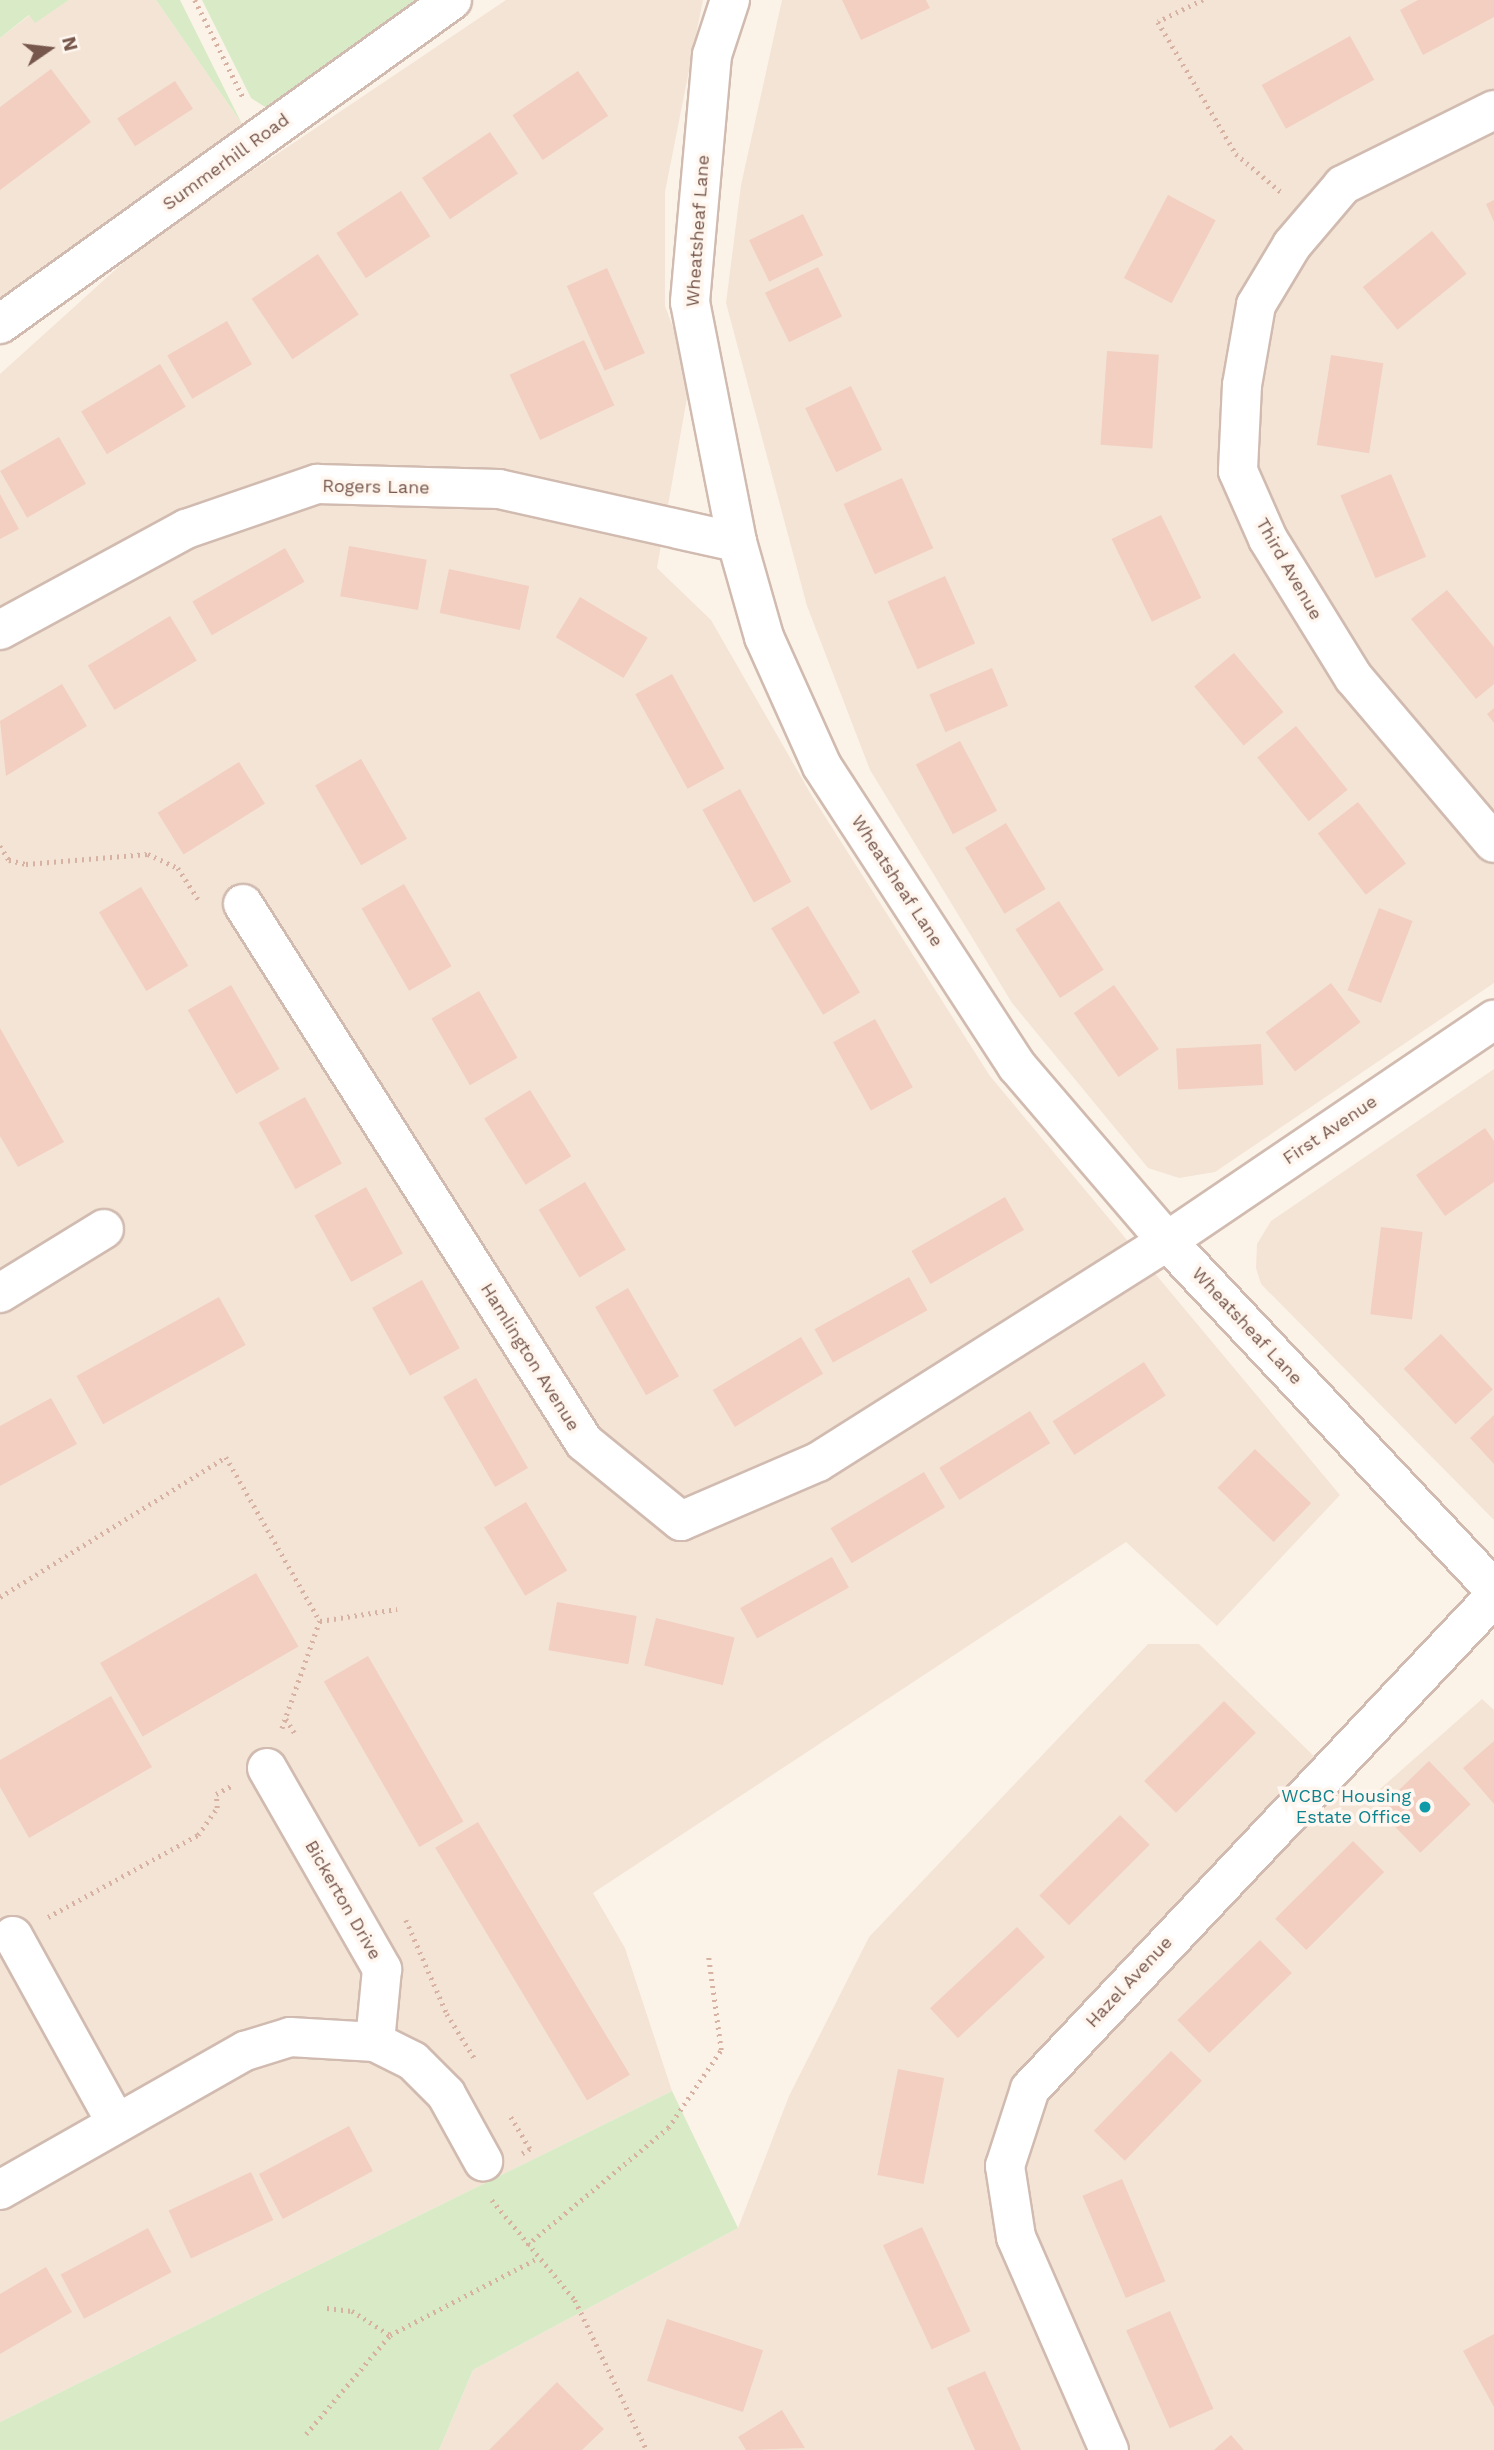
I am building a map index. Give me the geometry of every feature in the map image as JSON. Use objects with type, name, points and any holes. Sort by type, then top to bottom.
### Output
[{"type":"street","name":"Summerhill Road","points":[[0,324],[452,0]]},
{"type":"street","name":"Wheatsheaf Lane","points":[[730,0],[712,55],[690,302],[737,542],[764,637],[822,766],[1017,1066],[1167,1241],[1494,1589]]},
{"type":"street","name":"Third Avenue","points":[[1494,110],[1343,185],[1313,219],[1256,305],[1242,384],[1238,471],[1268,539],[1354,678],[1494,843]]},
{"type":"street","name":"Rogers Lane","points":[[0,630],[186,529],[317,484],[499,489],[737,542]]},
{"type":"street","name":"Hamlington Avenue","points":[[243,904],[584,1442],[681,1521],[818,1462],[1167,1241]]},
{"type":"street","name":"First Avenue","points":[[1167,1241],[1494,1020]]},
{"type":"street","points":[[5,1281],[104,1229]]},
{"type":"street","name":"Hazel Avenue","points":[[1110,2450],[1016,2237],[1005,2166],[1030,2090],[1494,1597]]},
{"type":"street","name":"Bickerton Drive","points":[[267,1768],[382,1969],[375,2042]]},
{"type":"street","points":[[13,1936],[115,2121]]},
{"type":"street","points":[[0,2190],[115,2121],[245,2051],[290,2037],[375,2042],[413,2061],[446,2094],[483,2161]]},
{"type":"path","points":[[194,0],[232,85],[270,130]]},
{"type":"path","points":[[1203,0],[1158,22],[1236,155],[1313,219]]},
{"type":"path","points":[[0,846],[9,860],[26,864],[148,853],[178,867],[212,920],[243,904]]},
{"type":"path","points":[[0,1597],[226,1457],[320,1621],[267,1768],[216,1794],[218,1808],[198,1835],[13,1936]]},
{"type":"path","points":[[320,1621],[397,1609]]},
{"type":"path","points":[[527,2245],[668,2128],[722,2050],[708,1954]]},
{"type":"path","points":[[483,2161],[494,2209],[575,2300],[647,2450]]},
{"type":"path","points":[[306,2434],[390,2335],[538,2258]]},
{"type":"path","points":[[327,2308],[352,2311],[390,2335]]},
{"type":"shaded area","points":[[69,0],[156,0],[242,124],[0,314],[0,38],[30,15],[35,22]]},
{"type":"shaded area","points":[[506,0],[703,0],[665,192],[665,306],[691,375],[657,568],[711,620],[812,796],[990,1076],[1340,1495],[1217,1626],[1126,1542],[593,1893],[625,1948],[672,2091],[0,2422],[0,374],[146,242]]},
{"type":"shaded area","points":[[782,0],[1494,0],[1494,983],[1215,1172],[1179,1178],[1148,1168],[1012,1003],[870,770],[807,606],[726,303],[741,185]]},
{"type":"shaded area","points":[[1494,1069],[1494,1520],[1261,1284],[1256,1268],[1257,1244],[1271,1221]]},
{"type":"shaded area","points":[[1148,1644],[1199,1644],[1363,1804],[1482,1699],[1494,1710],[1494,2450],[439,2450],[473,2370],[738,2228],[789,2096],[869,1937]]},
{"type":"green space","points":[[0,0],[69,0],[35,23],[29,15],[0,38]]},
{"type":"green space","points":[[156,0],[180,0],[242,124]]},
{"type":"green space","points":[[202,0],[436,0],[273,112],[251,98]]},
{"type":"green space","points":[[672,2091],[738,2228],[473,2370],[439,2450],[0,2450],[0,2422]]},
{"type":"building","points":[[842,0],[926,0],[930,8],[861,40]]},
{"type":"building","points":[[1418,0],[1494,0],[1494,17],[1423,55],[1400,10]]},
{"type":"building","points":[[1350,36],[1374,80],[1286,129],[1262,85]]},
{"type":"building","points":[[51,69],[91,122],[0,190],[0,107]]},
{"type":"building","points":[[578,71],[608,116],[543,160],[513,115]]},
{"type":"building","points":[[175,81],[193,109],[135,146],[117,119]]},
{"type":"building","points":[[490,132],[518,173],[450,219],[422,178]]},
{"type":"building","points":[[401,191],[430,236],[366,278],[336,233]]},
{"type":"building","points":[[1168,195],[1216,220],[1172,303],[1124,278]]},
{"type":"building","points":[[1494,200],[1494,222],[1486,204]]},
{"type":"building","points":[[803,214],[823,255],[769,282],[749,240]]},
{"type":"building","points":[[1432,231],[1467,274],[1397,330],[1363,287]]},
{"type":"building","points":[[318,254],[359,315],[292,359],[252,299]]},
{"type":"building","points":[[818,267],[842,316],[789,342],[765,293]]},
{"type":"building","points":[[607,268],[645,353],[605,371],[567,286]]},
{"type":"building","points":[[227,321],[252,364],[192,399],[167,356]]},
{"type":"building","points":[[584,340],[614,405],[540,440],[510,375]]},
{"type":"building","points":[[1107,351],[1159,355],[1152,448],[1100,445]]},
{"type":"building","points":[[1331,355],[1383,363],[1369,453],[1317,445]]},
{"type":"building","points":[[160,364],[186,407],[107,454],[81,411]]},
{"type":"building","points":[[851,386],[882,450],[836,472],[805,408]]},
{"type":"building","points":[[59,437],[86,484],[27,518],[0,471]]},
{"type":"building","points":[[1391,474],[1426,557],[1376,578],[1340,495]]},
{"type":"building","points":[[902,478],[933,548],[875,574],[844,504]]},
{"type":"building","points":[[0,494],[19,529],[0,539]]},
{"type":"building","points":[[1161,515],[1201,598],[1152,622],[1112,539]]},
{"type":"building","points":[[349,546],[427,560],[418,610],[340,596]]},
{"type":"building","points":[[285,548],[304,582],[212,635],[192,602]]},
{"type":"building","points":[[449,569],[529,586],[520,630],[440,613]]},
{"type":"building","points":[[945,576],[975,644],[918,669],[887,602]]},
{"type":"building","points":[[1447,590],[1494,647],[1494,684],[1476,699],[1411,619]]},
{"type":"building","points":[[580,597],[648,638],[624,678],[556,637]]},
{"type":"building","points":[[170,616],[197,661],[114,710],[88,665]]},
{"type":"building","points":[[1234,653],[1283,712],[1244,745],[1194,686]]},
{"type":"building","points":[[992,668],[1008,706],[945,732],[929,695]]},
{"type":"building","points":[[672,674],[724,768],[688,789],[635,694]]},
{"type":"building","points":[[62,684],[87,726],[6,776],[0,721]]},
{"type":"building","points":[[1494,708],[1494,723],[1487,714]]},
{"type":"building","points":[[1296,726],[1348,790],[1309,821],[1257,757]]},
{"type":"building","points":[[960,741],[997,811],[953,834],[916,764]]},
{"type":"building","points":[[361,759],[407,839],[361,865],[315,786]]},
{"type":"building","points":[[239,762],[265,804],[184,854],[158,813]]},
{"type":"building","points":[[740,789],[791,882],[754,903],[702,810]]},
{"type":"building","points":[[1358,802],[1406,863],[1366,895],[1318,833]]},
{"type":"building","points":[[1006,823],[1046,889],[1005,914],[965,848]]},
{"type":"building","points":[[404,884],[452,966],[409,991],[362,908]]},
{"type":"building","points":[[141,887],[188,966],[146,991],[99,912]]},
{"type":"building","points":[[1059,901],[1104,970],[1060,998],[1015,929]]},
{"type":"building","points":[[808,906],[860,993],[823,1015],[771,928]]},
{"type":"building","points":[[1379,908],[1413,921],[1381,1003],[1347,990]]},
{"type":"building","points":[[1331,983],[1360,1022],[1295,1071],[1266,1032]]},
{"type":"building","points":[[231,985],[280,1069],[236,1094],[188,1010]]},
{"type":"building","points":[[1114,985],[1159,1049],[1119,1077],[1074,1013]]},
{"type":"building","points":[[479,991],[518,1058],[470,1085],[431,1019]]},
{"type":"building","points":[[875,1019],[913,1087],[871,1110],[833,1042]]},
{"type":"building","points":[[0,1028],[64,1142],[18,1167],[0,1136]]},
{"type":"building","points":[[1261,1044],[1263,1085],[1178,1089],[1176,1048]]},
{"type":"building","points":[[530,1090],[571,1156],[526,1185],[484,1119]]},
{"type":"building","points":[[305,1097],[342,1163],[295,1189],[259,1123]]},
{"type":"building","points":[[1485,1128],[1494,1141],[1494,1182],[1445,1216],[1416,1175]]},
{"type":"building","points":[[585,1182],[626,1250],[579,1278],[539,1210]]},
{"type":"building","points":[[366,1187],[403,1253],[351,1282],[314,1216]]},
{"type":"building","points":[[1005,1197],[1024,1230],[930,1284],[911,1251]]},
{"type":"building","points":[[1381,1227],[1423,1232],[1412,1319],[1370,1314]]},
{"type":"building","points":[[909,1277],[927,1310],[833,1363],[815,1329]]},
{"type":"building","points":[[422,1280],[460,1348],[410,1376],[372,1308]]},
{"type":"building","points":[[628,1288],[679,1376],[646,1395],[595,1307]]},
{"type":"building","points":[[219,1297],[246,1345],[103,1424],[76,1376]]},
{"type":"building","points":[[1441,1334],[1493,1390],[1456,1424],[1404,1369]]},
{"type":"building","points":[[801,1337],[823,1374],[735,1427],[713,1390]]},
{"type":"building","points":[[1144,1362],[1166,1396],[1074,1455],[1053,1421]]},
{"type":"building","points":[[476,1378],[528,1468],[495,1487],[443,1397]]},
{"type":"building","points":[[51,1398],[77,1444],[0,1486],[0,1426]]},
{"type":"building","points":[[1030,1411],[1050,1443],[959,1500],[939,1468]]},
{"type":"building","points":[[1494,1415],[1494,1464],[1470,1438]]},
{"type":"building","points":[[1255,1449],[1311,1503],[1274,1542],[1217,1488]]},
{"type":"building","points":[[924,1472],[945,1507],[852,1563],[831,1528]]},
{"type":"building","points":[[526,1502],[567,1571],[525,1596],[484,1527]]},
{"type":"building","points":[[832,1557],[849,1588],[757,1639],[740,1608]]},
{"type":"building","points":[[256,1573],[298,1647],[143,1737],[100,1663]]},
{"type":"building","points":[[557,1602],[637,1616],[628,1664],[548,1650]]},
{"type":"building","points":[[656,1618],[735,1638],[723,1685],[644,1666]]},
{"type":"building","points":[[368,1656],[464,1821],[419,1847],[324,1682]]},
{"type":"building","points":[[111,1696],[152,1767],[29,1838],[0,1787],[0,1760]]},
{"type":"building","points":[[1224,1701],[1256,1733],[1176,1813],[1144,1781]]},
{"type":"building","points":[[1494,1741],[1494,1804],[1463,1768]]},
{"type":"building","name":"WCBC Housing Estate Office","points":[[1429,1761],[1471,1804],[1420,1853],[1379,1810]]},
{"type":"building","points":[[1120,1815],[1150,1845],[1069,1925],[1039,1896]]},
{"type":"building","points":[[478,1822],[630,2075],[587,2101],[435,1848]]},
{"type":"building","points":[[1353,1841],[1384,1872],[1306,1950],[1275,1919]]},
{"type":"building","points":[[1017,1927],[1045,1957],[958,2038],[930,2008]]},
{"type":"building","points":[[1260,1940],[1292,1973],[1209,2053],[1177,2020]]},
{"type":"building","points":[[1171,2051],[1202,2081],[1125,2161],[1094,2131]]},
{"type":"building","points":[[898,2069],[944,2078],[924,2184],[877,2175]]},
{"type":"building","points":[[349,2126],[373,2171],[283,2219],[259,2174]]},
{"type":"building","points":[[251,2172],[273,2220],[191,2258],[169,2210]]},
{"type":"building","points":[[1122,2179],[1165,2281],[1126,2298],[1082,2196]]},
{"type":"building","points":[[922,2227],[971,2331],[932,2349],[883,2245]]},
{"type":"building","points":[[148,2228],[171,2272],[84,2319],[61,2274]]},
{"type":"building","points":[[46,2267],[72,2312],[0,2354],[0,2294]]},
{"type":"building","points":[[1170,2311],[1214,2409],[1170,2428],[1126,2331]]},
{"type":"building","points":[[667,2319],[763,2350],[743,2412],[647,2381]]},
{"type":"building","points":[[1494,2334],[1494,2407],[1463,2351]]},
{"type":"building","points":[[985,2371],[1021,2450],[975,2450],[947,2388]]},
{"type":"building","points":[[557,2382],[604,2429],[582,2450],[489,2450]]},
{"type":"building","points":[[782,2410],[805,2448],[746,2450],[738,2437]]},
{"type":"building","points":[[1231,2435],[1244,2450],[1214,2450]]},
{"type":"place","name":"WCBC Housing Estate Office","points":[[1425,1807]]}]
